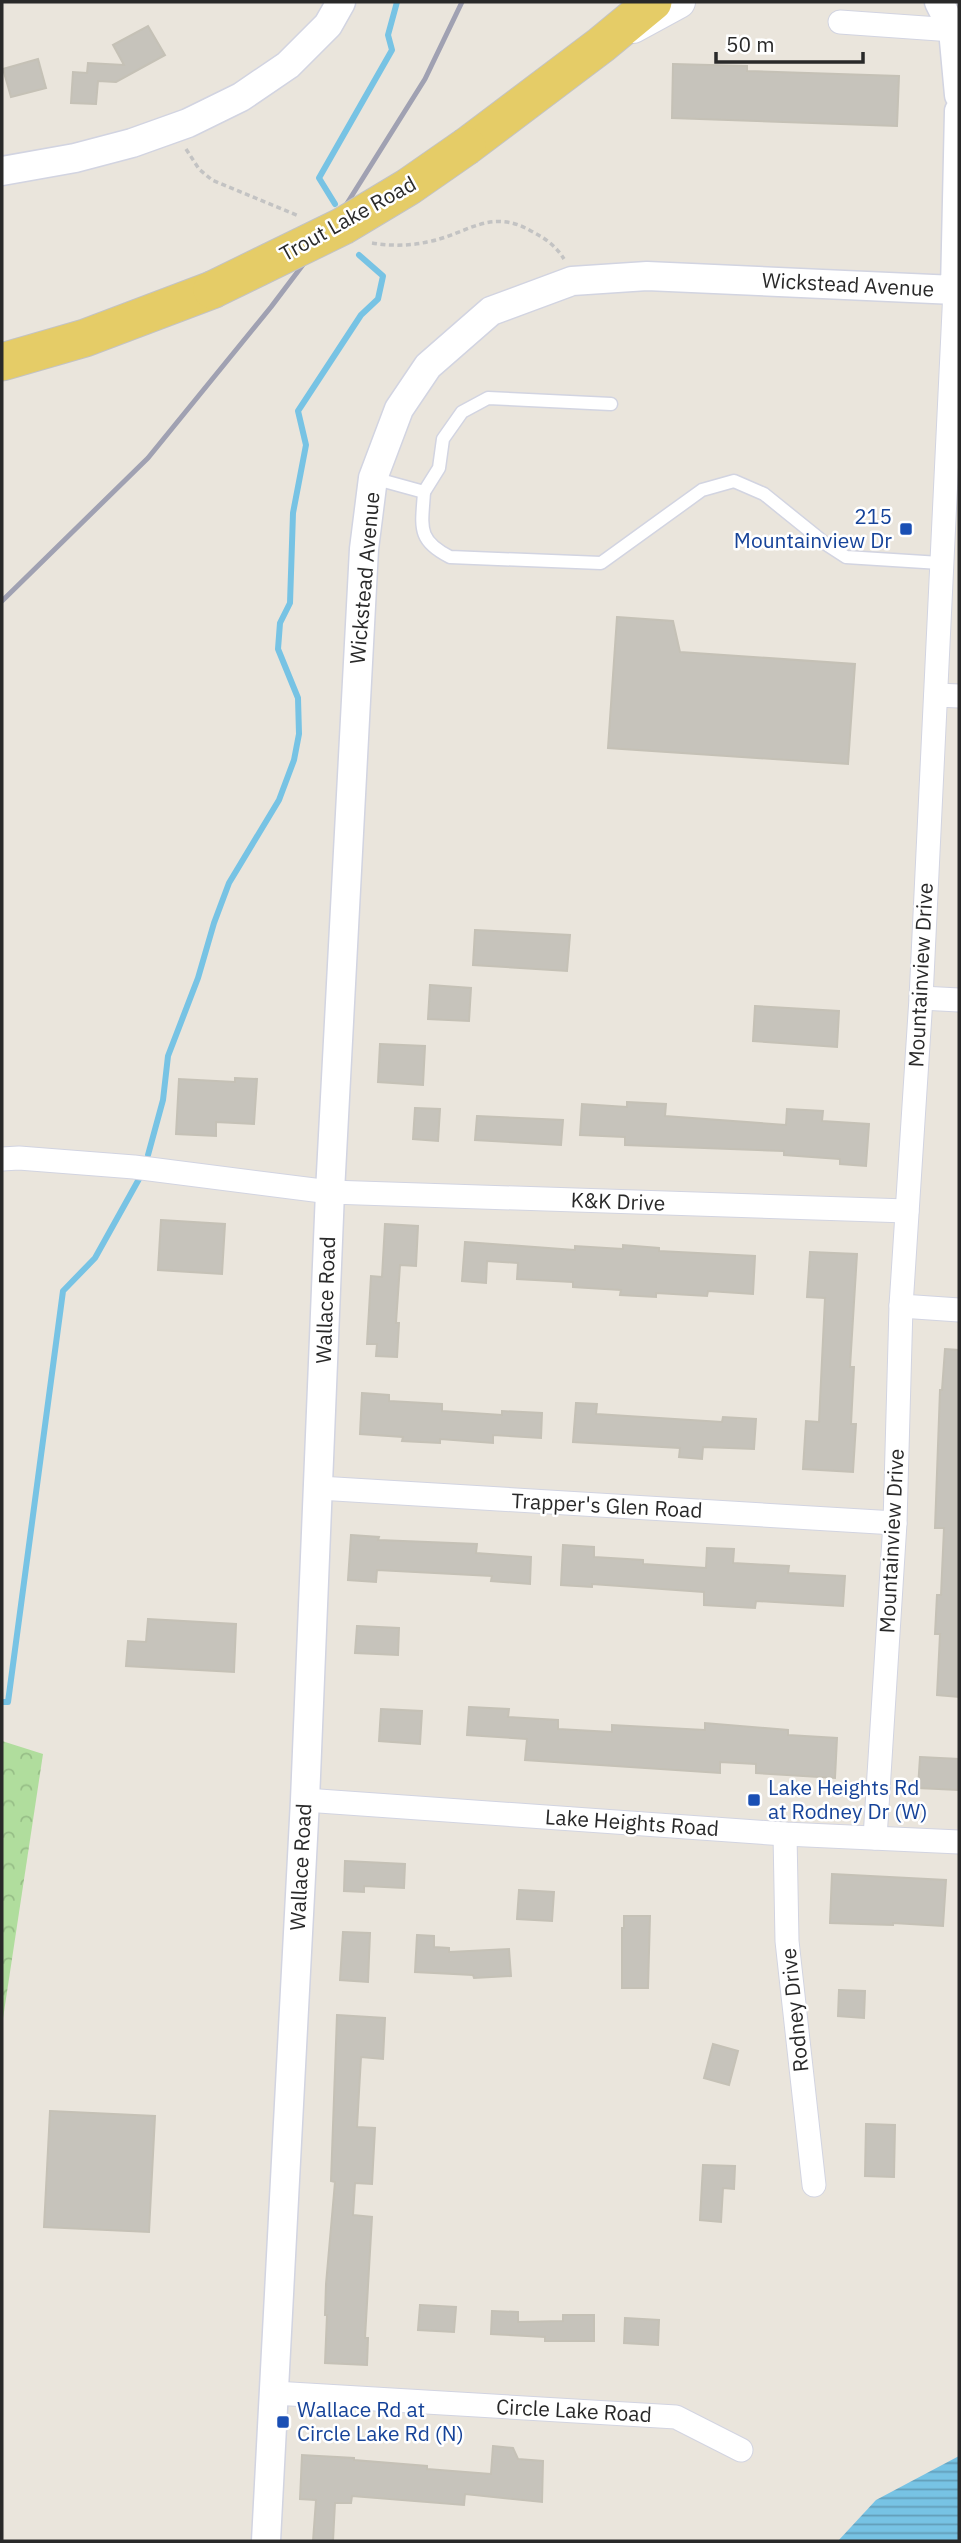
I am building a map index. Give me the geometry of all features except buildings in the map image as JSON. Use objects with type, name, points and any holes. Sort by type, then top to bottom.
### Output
[{"type":"main road","name":"Trout Lake Road","points":[[2,362],[85,338],[212,290],[343,226],[408,187],[467,146],[601,45],[653,2]]},
{"type":"main road","points":[[601,45],[679,2]]},
{"type":"street","points":[[2,171],[75,159],[132,143],[177,127],[241,97],[288,65],[328,25],[341,2]]},
{"type":"street","points":[[939,2],[953,30],[959,95]]},
{"type":"street","points":[[840,22],[953,30]]},
{"type":"street","name":"Mountainview Drive","points":[[875,1838],[895,1523],[901,1306],[907,1211],[921,998],[948,696],[940,563],[957,290],[959,111]]},
{"type":"street","name":"Wickstead Avenue","points":[[330,1192],[364,549],[373,478],[399,409],[428,366],[491,311],[572,281],[647,276],[957,290]]},
{"type":"street","points":[[921,998],[959,1000]]},
{"type":"street","name":"K&K Drive","points":[[2,1159],[134,1167],[330,1192],[907,1211]]},
{"type":"street","name":"Wallace Road","points":[[266,2541],[305,1800],[330,1192]]},
{"type":"street","points":[[901,1306],[959,1310]]},
{"type":"street","name":"Trapper's Glen Road","points":[[319,1489],[895,1523]]},
{"type":"street","name":"Lake Heights Road","points":[[305,1800],[785,1834],[959,1842]]},
{"type":"street","name":"Rodney Drive","points":[[785,1834],[787,1941],[814,2185]]},
{"type":"street","name":"Circle Lake Road","points":[[274,2393],[676,2417],[741,2450]]},
{"type":"lane","points":[[611,404],[488,398],[462,411],[443,439],[439,468],[424,492],[422,528],[431,547],[450,556],[601,564],[702,489],[734,481],[764,494],[846,557],[940,563]]},
{"type":"lane","points":[[373,478],[424,492]]},
{"type":"path","points":[[177,127],[186,150],[199,169],[212,180],[307,220]]},
{"type":"path","points":[[363,241],[384,245],[429,242],[478,224],[494,220],[509,221],[546,239],[559,251],[572,281]]},
{"type":"green space","points":[[2,1741],[43,1754],[2,2025]]},
{"type":"water","points":[[959,2456],[959,2541],[838,2541],[876,2500]]},
{"type":"waterway","points":[[335,204],[319,178],[392,50],[388,35],[397,2]]},
{"type":"waterway","points":[[148,1155],[163,1100],[168,1056],[198,978],[214,923],[229,883],[279,800],[294,760],[299,734],[298,698],[278,649],[280,623],[290,603],[293,513],[306,445],[298,411],[361,315],[378,299],[383,276],[359,255]]},
{"type":"waterway","points":[[2,1702],[8,1702],[63,1291],[95,1258],[139,1179]]},
{"type":"railway","points":[[2,601],[148,458],[271,307],[336,221],[425,79],[462,2]]},
{"type":"place","name":"215 Mountainview Dr","points":[[906,529]]},
{"type":"place","name":"Lake Heights Rd at Rodney Dr (W)","points":[[754,1800]]},
{"type":"place","name":"Wallace Rd at Circle Lake Rd (N)","points":[[283,2422]]}]
